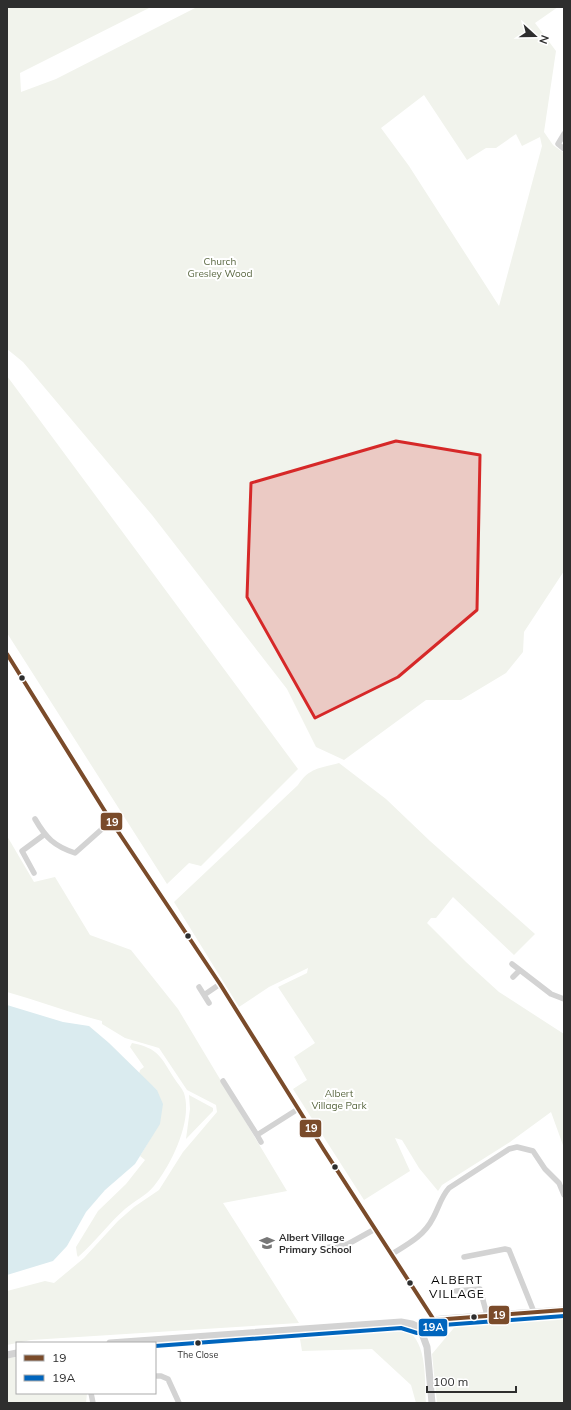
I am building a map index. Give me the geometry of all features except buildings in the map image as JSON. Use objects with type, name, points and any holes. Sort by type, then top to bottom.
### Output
[{"type":"street","points":[[564,134],[558,144],[564,150]]},
{"type":"street","points":[[7,654],[111,821],[220,984],[298,1109],[434,1320]]},
{"type":"street","points":[[35,819],[44,834],[60,848],[75,853],[111,821]]},
{"type":"street","points":[[34,873],[22,850],[44,834]]},
{"type":"street","points":[[512,964],[519,971],[551,994],[564,999]]},
{"type":"street","points":[[513,977],[519,971]]},
{"type":"street","points":[[204,995],[220,984]]},
{"type":"street","points":[[199,986],[209,1003]]},
{"type":"street","points":[[223,1081],[261,1142]]},
{"type":"street","points":[[257,1135],[298,1109]]},
{"type":"street","points":[[392,1254],[415,1240],[426,1231],[434,1218],[443,1194],[449,1188],[509,1148],[524,1148],[533,1151],[545,1169],[556,1179],[564,1195]]},
{"type":"street","points":[[325,1248],[348,1244],[375,1228]]},
{"type":"street","points":[[464,1257],[506,1249],[509,1250],[534,1312]]},
{"type":"street","points":[[456,1291],[480,1289],[487,1315]]},
{"type":"street","points":[[420,1328],[434,1320],[564,1310]]},
{"type":"street","points":[[124,1342],[401,1322],[412,1324],[420,1328],[426,1342],[432,1403]]},
{"type":"street","points":[[156,1376],[161,1376],[168,1379],[179,1403]]},
{"type":"highlighted area","points":[[396,441],[480,455],[477,610],[398,677],[315,718],[247,597],[251,483]]},
{"type":"green space","name":"Church Gresley Wood","points":[[7,7],[151,7],[20,73],[21,92],[56,79],[197,7],[558,7],[535,23],[556,51],[544,132],[553,145],[564,153],[564,571],[524,632],[523,652],[506,673],[461,700],[426,700],[344,760],[316,747],[287,689],[152,515],[23,362],[7,349]],"holes":[[[424,95],[467,160],[486,148],[496,148],[516,134],[522,146],[540,137],[542,146],[499,306],[409,166],[381,128]]]},
{"type":"green space","points":[[7,376],[298,769],[201,866],[189,863],[167,884],[7,633]]},
{"type":"green space","name":"Albert Village Park","points":[[339,763],[386,799],[430,841],[535,934],[514,955],[453,897],[436,918],[431,918],[427,923],[499,992],[564,1034],[564,1148],[551,1112],[510,1142],[442,1185],[438,1191],[419,1168],[402,1140],[395,1138],[410,1171],[364,1200],[293,1089],[307,1080],[294,1057],[315,1043],[278,987],[307,973],[308,968],[269,987],[239,1007],[174,902],[298,785],[306,775],[321,768]]},
{"type":"green space","points":[[7,836],[34,882],[55,877],[90,935],[131,950],[178,1009],[287,1191],[223,1203],[299,1323],[31,1340],[7,1345],[7,1291],[45,1281],[54,1283],[84,1258],[118,1221],[134,1207],[159,1190],[183,1152],[217,1112],[216,1105],[187,1090],[159,1048],[125,1038],[102,1024],[102,1021],[7,992]]},
{"type":"green space","points":[[132,1043],[141,1045],[158,1054],[182,1089],[186,1104],[186,1116],[183,1129],[179,1142],[167,1167],[154,1186],[119,1214],[78,1257],[76,1247],[98,1211],[126,1184],[145,1160],[140,1156],[149,1141],[157,1090],[139,1074],[140,1070],[144,1067],[130,1047]]},
{"type":"green space","points":[[189,1095],[213,1108],[213,1111],[186,1139],[190,1109]]},
{"type":"green space","points":[[564,1316],[564,1403],[437,1403],[432,1354],[458,1323]]},
{"type":"green space","points":[[399,1327],[409,1332],[416,1339],[420,1348],[423,1359],[426,1403],[416,1403],[411,1385],[372,1349],[302,1351],[299,1333]]},
{"type":"green space","points":[[16,1357],[16,1394],[87,1394],[86,1403],[7,1403],[7,1358]]},
{"type":"shaded area","points":[[7,1005],[63,1022],[89,1026],[109,1043],[157,1090],[163,1104],[160,1124],[135,1164],[105,1190],[86,1212],[67,1246],[53,1261],[7,1275]]},
{"type":"transit line","name":"19","points":[[7,654],[111,821],[220,984],[324,1150],[434,1320]]},
{"type":"transit line","name":"19","points":[[434,1320],[564,1310]]},
{"type":"transit line","name":"19A","points":[[423,1333],[436,1326],[443,1325],[564,1316]]},
{"type":"transit line","name":"19A","points":[[156,1346],[401,1328],[417,1333]]},
{"type":"place","name":"Albert Village Primary School","points":[[267,1243]]},
{"type":"place","name":"The Close","points":[[198,1343]]},
{"type":"district","name":"ALBERT VILLAGE","points":[[457,1287]]}]
